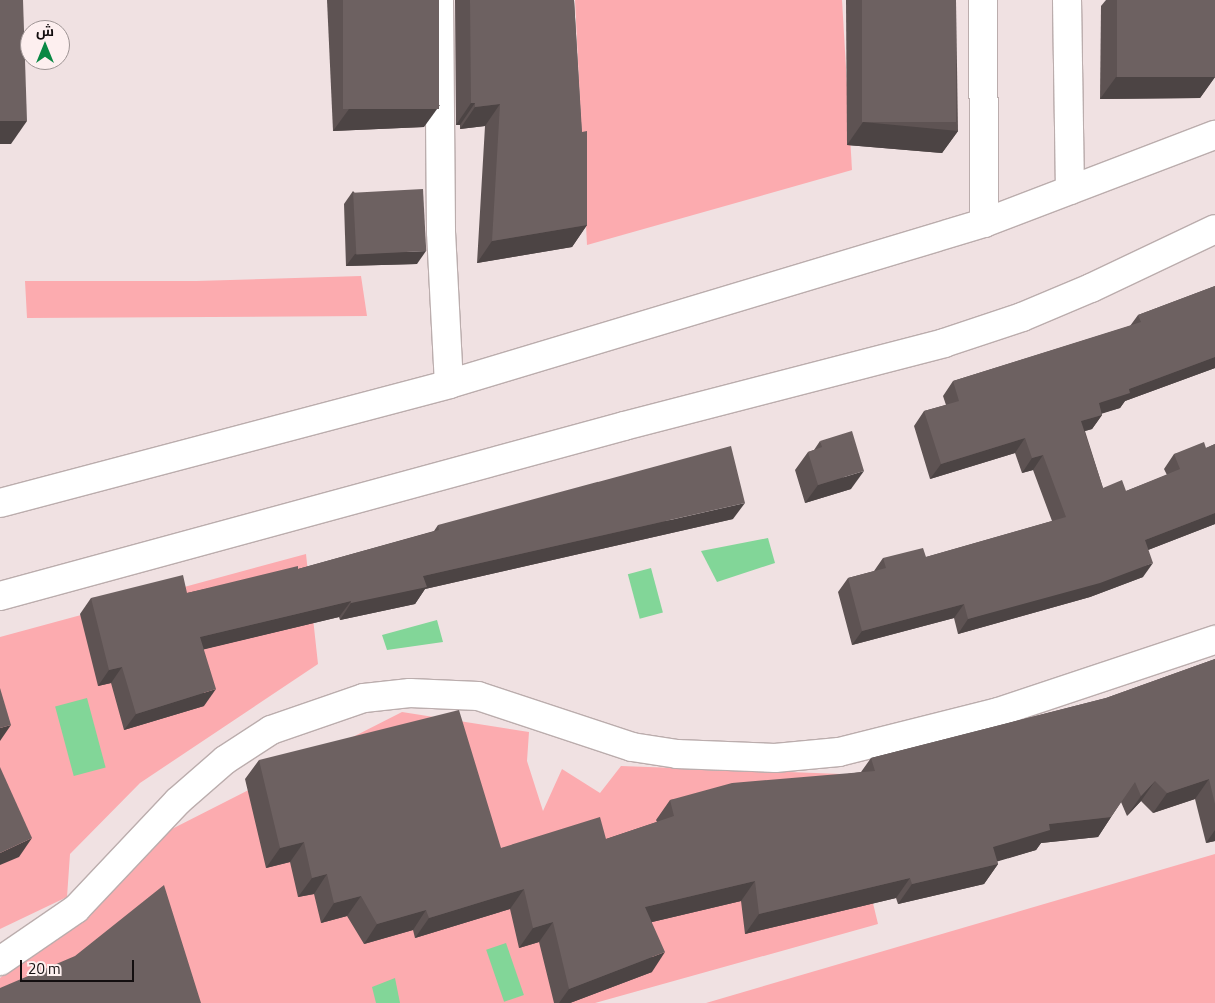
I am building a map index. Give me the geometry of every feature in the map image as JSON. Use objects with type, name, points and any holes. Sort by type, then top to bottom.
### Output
[{"type":"street","points":[[439,0],[442,232],[449,384]]},
{"type":"street","points":[[983,0],[984,223]]},
{"type":"street","points":[[1067,0],[1070,190]]},
{"type":"street","points":[[0,503],[449,384],[984,223],[1215,135]]},
{"type":"street","points":[[0,596],[614,428],[944,343],[1022,317],[1091,288],[1215,228]]},
{"type":"street","points":[[0,961],[76,909],[178,801],[226,760],[271,730],[348,702],[410,693],[478,696],[512,705],[571,729],[654,751],[738,758],[801,756],[839,752],[998,712],[1215,640]]},
{"type":"shaded area","points":[[575,0],[842,0],[852,170],[587,245]]},
{"type":"shaded area","points":[[361,276],[367,316],[27,318],[25,281],[196,281]]},
{"type":"shaded area","points":[[768,538],[775,563],[717,582],[701,551]]},
{"type":"shaded area","points":[[306,554],[318,664],[140,783],[70,854],[67,897],[0,929],[0,637]]},
{"type":"shaded area","points":[[651,568],[663,612],[640,619],[628,574]]},
{"type":"shaded area","points":[[437,620],[443,642],[387,650],[382,635]]},
{"type":"shaded area","points":[[87,698],[106,768],[74,776],[55,707]]},
{"type":"shaded area","points":[[402,712],[529,732],[527,761],[543,811],[562,769],[600,793],[621,766],[842,774],[878,924],[595,1003],[0,1003],[0,978],[164,833]]},
{"type":"shaded area","points":[[1215,854],[1215,1003],[706,1003]]},
{"type":"shaded area","points":[[506,943],[524,995],[504,1002],[486,950]]},
{"type":"shaded area","points":[[395,978],[400,1003],[376,1003],[372,987]]},
{"type":"building","points":[[0,0],[23,0],[24,20],[20,20],[20,70],[25,70],[27,121],[0,121]]},
{"type":"building","points":[[343,0],[439,0],[439,109],[343,109]]},
{"type":"building","points":[[470,0],[574,0],[582,132],[587,131],[587,225],[492,241],[500,104],[475,107],[475,103],[471,103]]},
{"type":"building","points":[[862,0],[956,0],[956,122],[862,122]]},
{"type":"building","points":[[1117,0],[1215,0],[1215,77],[1117,77]]},
{"type":"building","points":[[423,189],[426,251],[356,255],[353,193]]},
{"type":"building","points":[[1215,286],[1215,357],[1129,389],[1130,393],[1099,403],[1102,415],[1081,421],[1103,488],[1122,480],[1126,491],[1180,469],[1174,454],[1204,442],[1206,448],[1215,444],[1215,513],[1145,540],[1153,563],[1100,583],[968,619],[964,604],[862,631],[848,578],[886,568],[883,558],[923,548],[926,557],[1066,517],[1043,455],[1032,458],[1025,438],[941,464],[924,411],[959,401],[953,381],[1141,322],[1138,315]]},
{"type":"building","points":[[852,431],[864,471],[818,485],[808,452],[822,447],[820,441]]},
{"type":"building","points":[[731,446],[745,503],[423,576],[427,587],[351,603],[351,601],[200,637],[216,689],[136,714],[122,667],[109,670],[91,598],[183,575],[187,593],[298,566],[298,569],[439,530],[438,525]]},
{"type":"building","points":[[1215,659],[1215,804],[1209,779],[1167,793],[1155,781],[1141,796],[1135,782],[1111,817],[1049,824],[1050,830],[993,847],[998,864],[912,884],[910,878],[759,914],[755,881],[645,907],[665,952],[569,989],[553,922],[533,928],[524,889],[429,918],[426,910],[377,924],[361,896],[334,903],[327,874],[312,878],[304,842],[280,848],[259,760],[459,710],[501,848],[600,817],[606,839],[674,816],[670,800],[732,783],[875,771],[871,758],[1106,698]]},
{"type":"building","points":[[0,688],[11,725],[0,728]]},
{"type":"building","points":[[0,767],[32,838],[0,853]]},
{"type":"building","points":[[164,885],[201,1003],[0,1003],[0,988],[75,956]]}]
